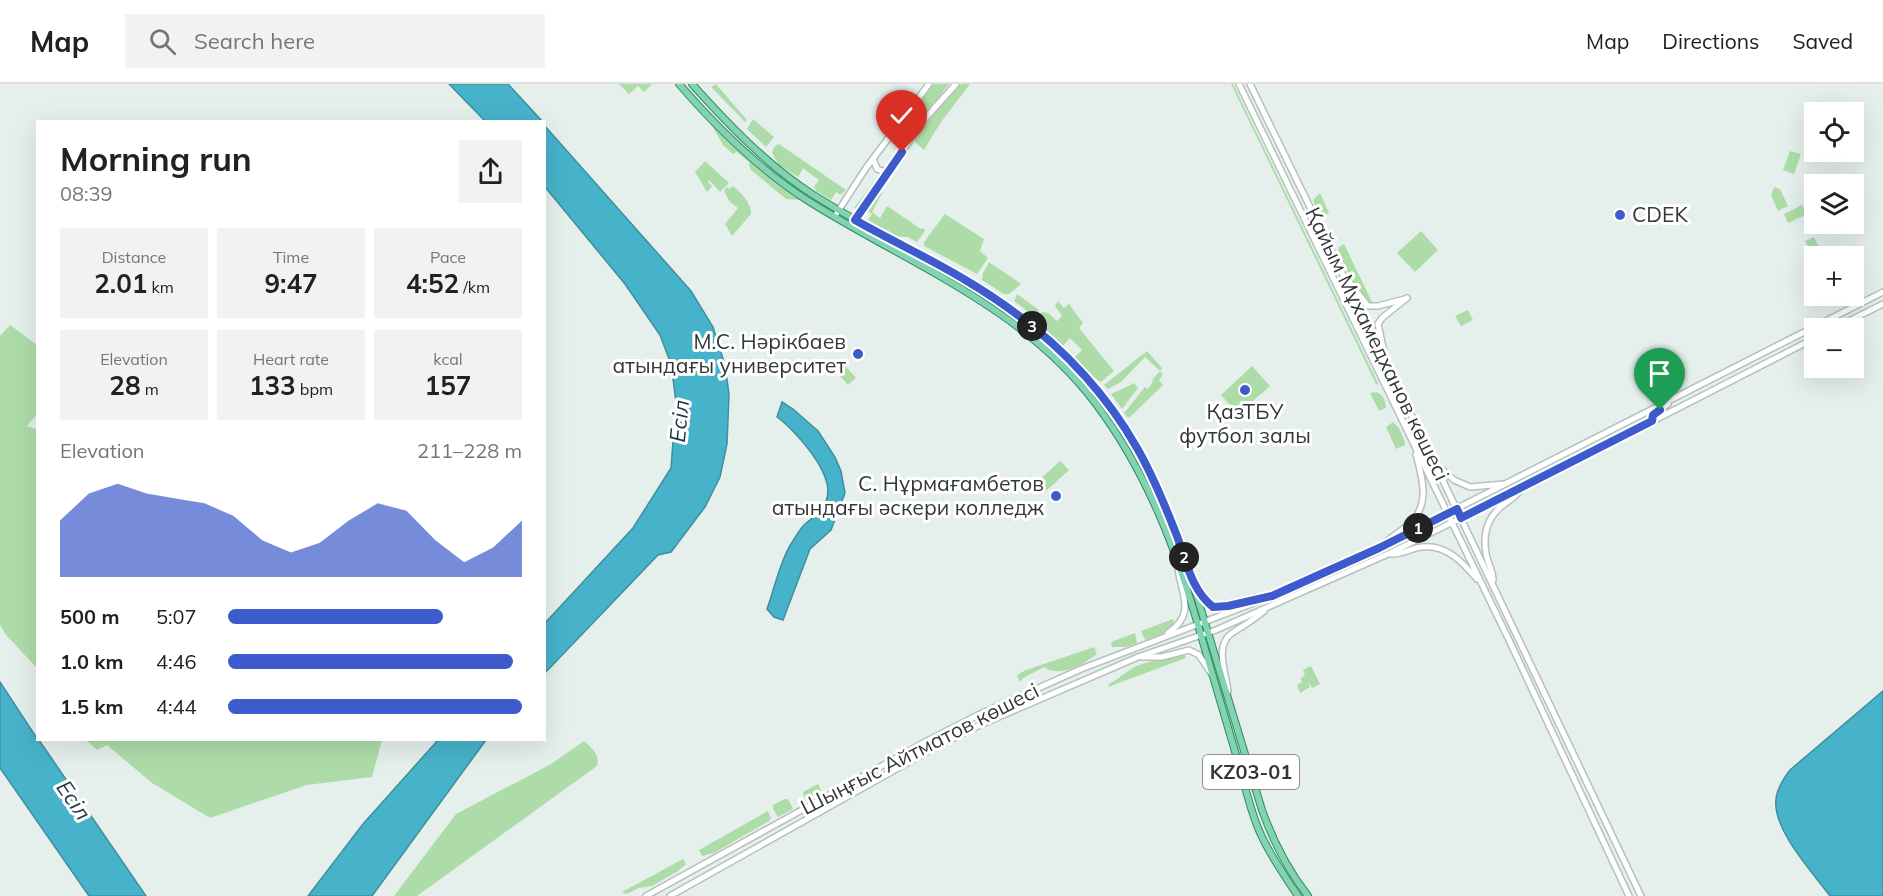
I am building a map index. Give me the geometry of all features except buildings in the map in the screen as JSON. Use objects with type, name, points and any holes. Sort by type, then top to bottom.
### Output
[{"type":"main road","name":"KZ03-01","points":[[680,84],[702,111],[752,158],[808,201],[837,213]]},
{"type":"main road","name":"KZ03-01","points":[[692,84],[727,122],[780,171],[837,213],[1014,322],[1054,357],[1095,403],[1124,445],[1159,512],[1202,623]]},
{"type":"main road","points":[[837,213],[873,159],[929,84]]},
{"type":"main road","points":[[854,223],[922,122],[956,84]]},
{"type":"main road","name":"Қайым Мұхамедханов көшесі","points":[[1239,84],[1448,514],[1629,896]]},
{"type":"main road","name":"Қайым Мұхамедханов көшесі","points":[[1250,84],[1436,464],[1641,896]]},
{"type":"main road","points":[[873,159],[877,169],[890,170]]},
{"type":"main road","name":"KZ03-01","points":[[854,223],[967,280],[1009,308],[1078,368],[1116,416],[1137,448],[1182,547],[1205,634],[1228,696],[1271,834],[1308,896]]},
{"type":"main road","points":[[1343,275],[1368,306],[1378,306],[1407,298],[1378,324],[1386,364]]},
{"type":"main road","name":"Шыңғыс Айтматов көшесі","points":[[646,896],[976,716],[1080,669],[1272,596],[1379,548],[1883,292]]},
{"type":"main road","points":[[1855,318],[1883,304]]},
{"type":"main road","name":"Шыңғыс Айтматов көшесі","points":[[670,896],[932,749],[1024,705],[1138,657],[1205,634],[1388,554],[1804,344]]},
{"type":"main road","points":[[1747,361],[1751,370]]},
{"type":"main road","points":[[1652,421],[1653,415],[1674,399]]},
{"type":"main road","points":[[1603,446],[1628,429],[1629,421]]},
{"type":"main road","points":[[1379,548],[1417,516],[1424,501],[1424,489],[1414,444]]},
{"type":"main road","points":[[1436,464],[1454,480],[1465,486],[1506,484]]},
{"type":"main road","points":[[1494,585],[1493,571],[1486,556],[1484,537],[1489,521],[1524,487]]},
{"type":"main road","points":[[1388,554],[1399,555],[1422,547],[1441,548],[1456,557],[1482,585]]},
{"type":"main road","points":[[1155,640],[1171,631],[1184,618],[1186,608],[1176,558]]},
{"type":"main road","points":[[1190,577],[1203,598],[1213,607],[1272,596]]},
{"type":"main road","points":[[1228,696],[1222,651],[1224,641],[1230,634],[1252,622],[1268,607]]},
{"type":"main road","name":"KZ03-01","points":[[1205,634],[1211,673],[1261,834],[1280,870],[1298,896]]},
{"type":"main road","points":[[1138,657],[1162,657],[1189,650],[1199,655],[1211,673]]},
{"type":"main road","points":[[1554,737],[1564,732]]},
{"type":"green space","points":[[619,84],[652,84],[644,92],[638,86],[629,94]]},
{"type":"green space","points":[[716,84],[747,120],[745,122],[711,87]]},
{"type":"green space","points":[[934,84],[949,84],[900,147],[891,142],[903,121]]},
{"type":"green space","points":[[961,84],[970,84],[941,122],[924,150],[915,142],[915,139],[946,98]]},
{"type":"green space","points":[[1231,84],[1233,84],[1379,385],[1376,384]]},
{"type":"green space","points":[[753,119],[774,137],[766,147],[747,129]]},
{"type":"green space","points":[[711,124],[766,174],[801,200],[786,199],[750,169],[749,162],[737,152],[733,154],[723,145]]},
{"type":"green space","points":[[779,144],[846,190],[840,195],[836,192],[831,200],[816,191],[814,187],[819,180],[801,167],[803,169],[798,177],[779,165],[772,153],[774,147]]},
{"type":"green space","points":[[1790,151],[1801,154],[1794,174],[1783,170]]},
{"type":"green space","points":[[705,161],[729,183],[720,192],[709,180],[712,186],[707,192],[695,172]]},
{"type":"green space","points":[[880,174],[885,174],[859,211],[854,208]]},
{"type":"green space","points":[[733,186],[748,202],[751,214],[732,236],[725,224],[738,208],[729,201],[724,191],[727,187],[729,189]]},
{"type":"green space","points":[[1774,187],[1780,189],[1788,206],[1778,211],[1771,195]]},
{"type":"green space","points":[[884,190],[872,212],[880,218],[887,206],[921,229],[923,228],[925,231],[917,242],[908,237],[890,236],[866,223],[872,214],[866,210]]},
{"type":"green space","points":[[1320,193],[1329,213],[1324,215],[1316,208],[1313,200]]},
{"type":"green space","points":[[1802,205],[1804,209],[1804,215],[1788,223],[1784,214]]},
{"type":"green space","points":[[945,214],[984,239],[980,251],[988,258],[977,274],[924,246],[924,242]]},
{"type":"green space","points":[[1421,231],[1438,250],[1415,272],[1397,253]]},
{"type":"green space","points":[[1814,237],[1818,246],[1808,246],[1805,241]]},
{"type":"green space","points":[[1344,244],[1373,304],[1371,305],[1350,277],[1338,251],[1339,247]]},
{"type":"green space","points":[[989,262],[1020,285],[1009,294],[1004,294],[982,280]]},
{"type":"green space","points":[[1017,294],[1039,310],[1034,316],[1014,301]]},
{"type":"green space","points":[[1058,301],[1064,308],[1069,304],[1083,323],[1079,328],[1114,371],[1101,382],[1080,368],[1075,357],[1082,350],[1070,338],[1063,346],[1053,341],[1039,319],[1042,312],[1048,313],[1057,321],[1062,316],[1055,306]]},
{"type":"green space","points":[[1468,310],[1473,320],[1461,326],[1455,316]]},
{"type":"green space","points":[[10,325],[36,344],[36,415],[27,426],[36,429],[36,667],[6,635],[0,625],[0,336]]},
{"type":"green space","points":[[1147,351],[1162,368],[1160,371],[1145,357],[1121,382],[1108,389],[1104,385]]},
{"type":"green space","points":[[842,362],[856,378],[848,385],[834,369]]},
{"type":"green space","name":"ҚазТБУ футбол залы","points":[[1252,366],[1270,386],[1238,414],[1221,395]]},
{"type":"green space","points":[[1160,371],[1163,375],[1159,380],[1163,385],[1130,417],[1127,417],[1124,413],[1145,387],[1148,389]]},
{"type":"green space","points":[[1134,383],[1138,388],[1122,409],[1111,394]]},
{"type":"green space","points":[[1376,392],[1382,396],[1386,405],[1386,408],[1379,411],[1370,393]]},
{"type":"green space","points":[[1393,422],[1399,428],[1405,442],[1405,445],[1396,449],[1386,427]]},
{"type":"green space","points":[[1060,461],[1069,470],[1046,491],[1038,481]]},
{"type":"green space","points":[[1173,619],[1175,624],[1162,634],[1145,640],[1141,631]]},
{"type":"green space","points":[[1135,633],[1137,643],[1126,647],[1112,647],[1111,642]]},
{"type":"green space","points":[[1094,647],[1097,654],[1071,669],[1057,671],[1044,667],[1023,678],[1020,682],[1017,675],[1026,670]]},
{"type":"green space","points":[[1184,654],[1186,658],[1108,687],[1109,684],[1137,666]]},
{"type":"green space","points":[[1311,666],[1320,684],[1312,688],[1308,681],[1310,687],[1300,693],[1297,685],[1302,682],[1300,679],[1305,675],[1303,670]]},
{"type":"green space","points":[[87,741],[382,741],[372,777],[307,785],[210,818],[152,783],[107,745],[97,750]]},
{"type":"green space","points":[[584,741],[596,755],[597,766],[417,896],[394,896],[456,814],[551,764]]},
{"type":"green space","points":[[818,784],[821,790],[805,802],[803,792]]},
{"type":"green space","points":[[788,799],[793,809],[778,817],[773,805]]},
{"type":"green space","points":[[768,811],[771,818],[769,821],[714,853],[702,856],[699,850]]},
{"type":"green space","points":[[683,859],[686,864],[678,871],[652,886],[639,888],[626,894],[622,892]]},
{"type":"water","points":[[449,84],[508,84],[541,120],[484,120]]},
{"type":"water","name":"Есіл","points":[[546,127],[691,291],[713,327],[725,365],[729,394],[727,444],[720,477],[705,507],[671,552],[658,555],[546,672],[546,622],[633,528],[671,468],[676,402],[671,364],[660,335],[625,284],[546,188]]},
{"type":"water","points":[[782,402],[818,431],[835,457],[841,471],[845,493],[831,530],[810,549],[783,620],[774,617],[767,609],[780,567],[800,529],[824,505],[828,491],[826,479],[813,455],[777,417]]},
{"type":"water","name":"Есіл","points":[[0,682],[36,737],[36,741],[40,741],[146,896],[89,896],[0,768]]},
{"type":"water","points":[[1883,691],[1883,896],[1830,896],[1804,863],[1780,824],[1776,811],[1777,795],[1781,783],[1790,770]]},
{"type":"water","points":[[437,741],[485,741],[372,896],[308,896],[363,824]]},
{"type":"place","name":"CDEK","points":[[1620,215]]},
{"type":"place","name":"М.С. Нәрікбаев атындағы университет","points":[[858,354]]},
{"type":"place","name":"ҚазТБУ футбол залы","points":[[1245,390]]},
{"type":"place","name":"С. Нұрмағамбетов атындағы әскери колледж","points":[[1056,496]]},
{"type":"route","points":[[902,152],[855,220],[967,280],[1033,326],[1078,368],[1102,397],[1137,448],[1182,547],[1190,577],[1203,598],[1213,607],[1219,608],[1272,596],[1379,548],[1457,509],[1461,518],[1652,421],[1653,415],[1660,410]]}]
